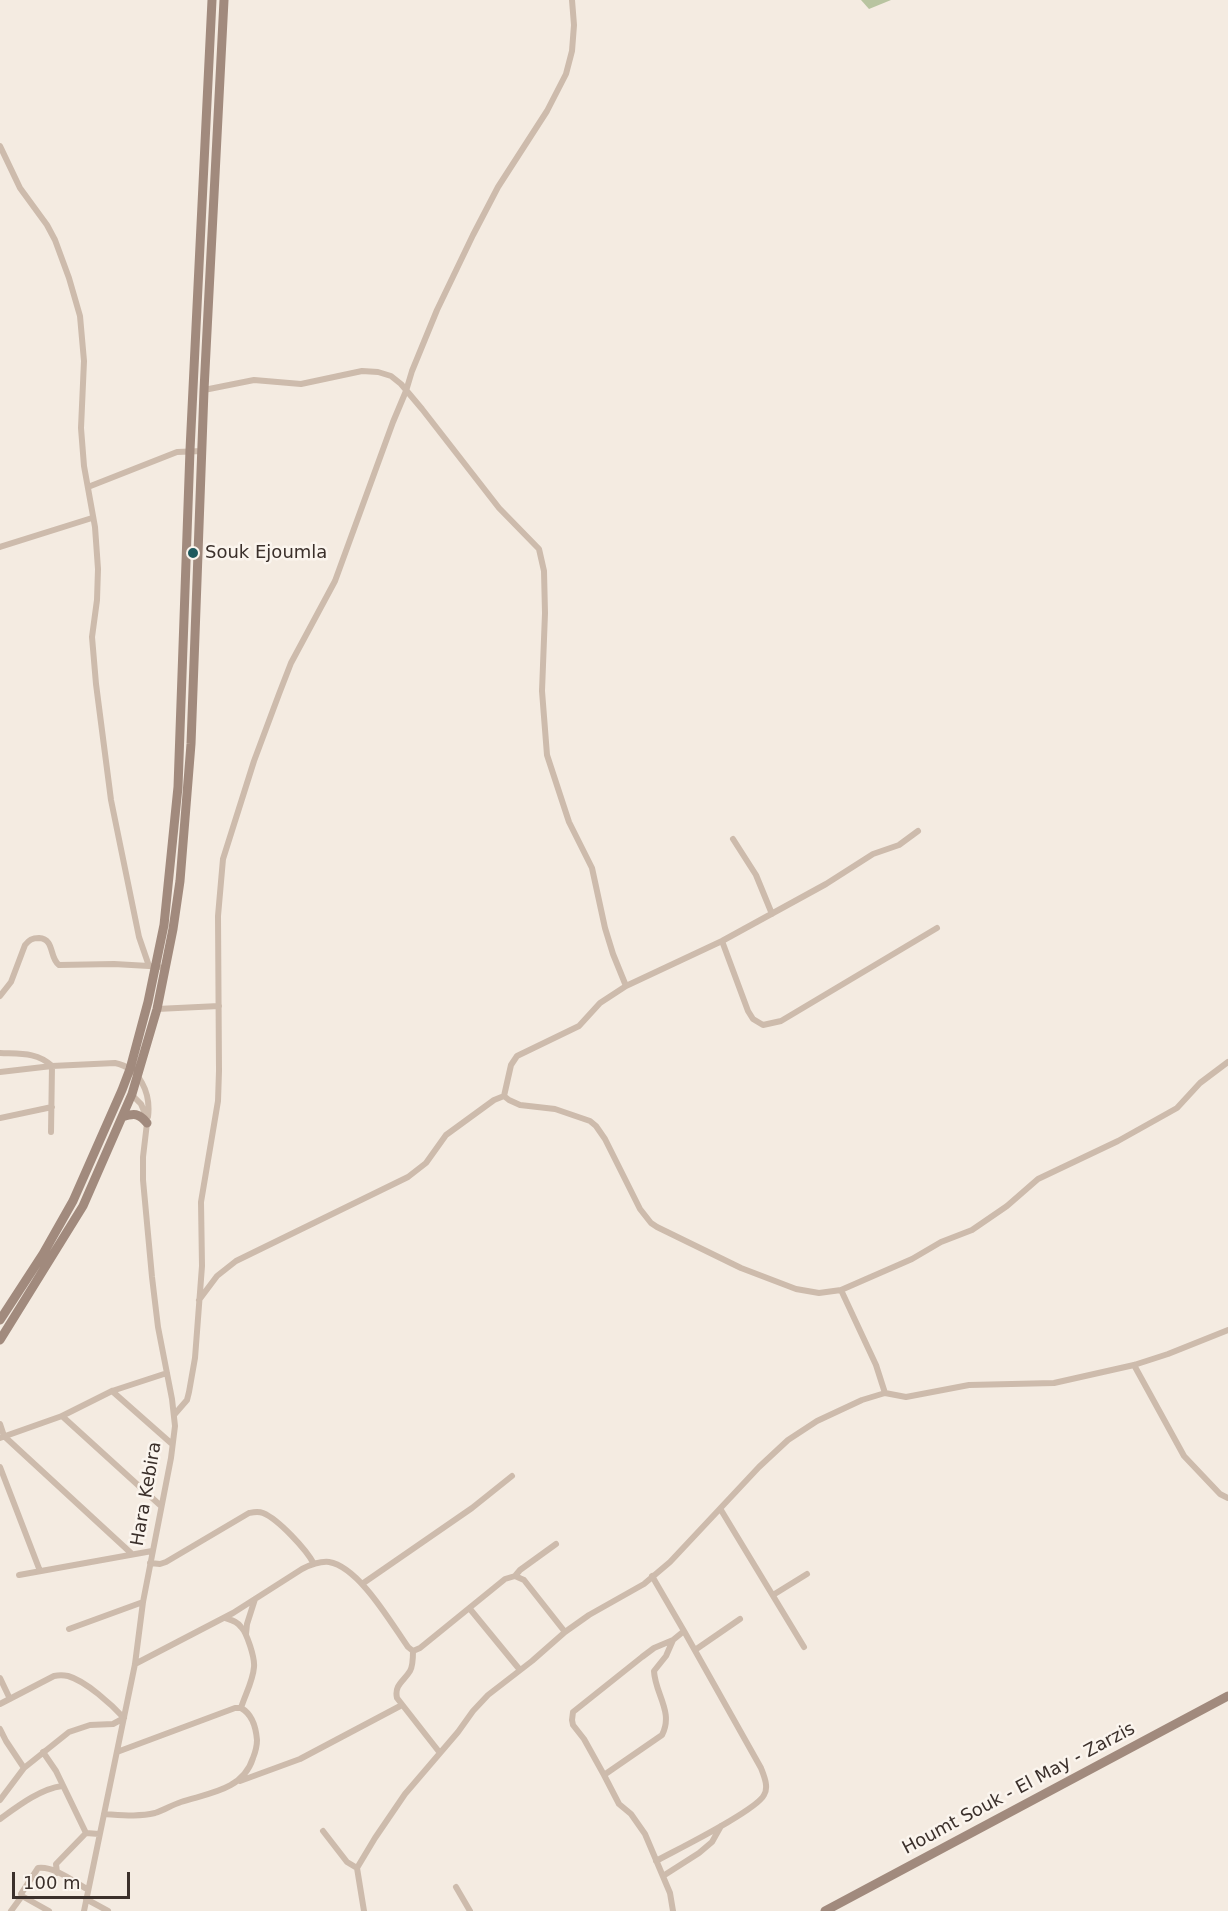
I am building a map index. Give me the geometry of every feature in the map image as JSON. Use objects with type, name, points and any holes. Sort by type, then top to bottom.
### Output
[{"type":"main road","points":[[0,1340],[83,1206],[132,1094],[167,966],[180,881],[191,744],[204,390],[203,302],[212,0]]},
{"type":"main road","points":[[0,1320],[3,1307],[43,1254],[73,1201],[122,1090],[130,1069],[152,966],[164,925],[178,787],[190,450],[218,133],[224,0]]},
{"type":"main road","points":[[207,132],[218,133]]},
{"type":"main road","points":[[179,744],[191,744]]},
{"type":"main road","points":[[122,1117],[138,1114],[147,1123]]},
{"type":"main road","points":[[73,1201],[83,1206]]},
{"type":"main road","name":"Houmt Souk - El May - Zarzis","points":[[825,1911],[1228,1696]]},
{"type":"street","points":[[174,1415],[187,1400],[192,1382],[202,1266],[201,1202],[218,1101],[218,916],[223,859],[236,815],[291,663],[334,581],[411,375],[444,294],[480,219],[547,111],[566,74],[572,51],[574,25],[572,0]]},
{"type":"street","points":[[0,146],[20,188],[55,240],[80,316],[84,361],[81,428],[98,569],[92,637],[96,684],[106,769],[129,891],[139,937],[152,966]]},
{"type":"street","points":[[204,390],[254,380],[301,384],[362,371],[378,372],[396,379],[423,409],[499,508],[539,549],[544,571],[542,692],[547,755],[572,830],[592,868],[604,928],[626,986]]},
{"type":"street","points":[[396,379],[411,375]]},
{"type":"street","points":[[87,487],[177,452],[202,451]]},
{"type":"street","points":[[0,547],[92,518]]},
{"type":"street","points":[[504,1096],[511,1065],[517,1056],[579,1026],[592,1010],[626,986],[722,941],[826,884],[873,854],[898,845],[918,831]]},
{"type":"street","points":[[733,839],[756,874],[772,914]]},
{"type":"street","points":[[722,941],[748,1011],[753,1019],[763,1025],[781,1021],[937,928]]},
{"type":"street","points":[[0,996],[11,982],[26,945],[29,940],[34,939],[46,939],[54,960],[59,965],[167,966]]},
{"type":"street","points":[[157,1009],[219,1006]]},
{"type":"street","points":[[0,1053],[34,1055],[44,1058],[52,1066],[51,1132]]},
{"type":"street","points":[[504,1096],[520,1105],[555,1109],[590,1121],[596,1126],[640,1209],[651,1223],[670,1235],[741,1268],[796,1289],[819,1293],[841,1290],[912,1259],[941,1242],[972,1230],[1007,1206],[1038,1179],[1118,1141],[1177,1108],[1200,1083],[1228,1062]]},
{"type":"street","points":[[0,1072],[52,1066],[115,1063],[130,1069],[138,1076]]},
{"type":"street","name":"Hara Kebira","points":[[84,1911],[135,1664],[143,1602],[175,1426],[155,1304],[144,1195],[143,1157],[148,1096],[138,1076]]},
{"type":"street","points":[[122,1090],[132,1094],[144,1111],[147,1123]]},
{"type":"street","points":[[199,1301],[218,1276],[236,1262],[413,1174],[426,1163],[446,1135],[494,1100],[504,1096]]},
{"type":"street","points":[[0,1118],[51,1107]]},
{"type":"street","points":[[841,1290],[876,1365],[885,1393]]},
{"type":"street","points":[[364,1911],[357,1868],[405,1794],[488,1695],[589,1615],[630,1592],[670,1562],[759,1467],[788,1440],[817,1421],[862,1400],[885,1393],[906,1397],[969,1385],[1054,1383],[1134,1365],[1228,1330]]},
{"type":"street","points":[[1134,1365],[1184,1456],[1220,1494],[1228,1498]]},
{"type":"street","points":[[2,1437],[62,1416],[112,1391],[167,1373]]},
{"type":"street","points":[[112,1391],[172,1444]]},
{"type":"street","points":[[62,1416],[161,1506]]},
{"type":"street","points":[[0,1424],[2,1437],[132,1554]]},
{"type":"street","points":[[0,1467],[40,1571]]},
{"type":"street","points":[[362,1584],[472,1508],[512,1476]]},
{"type":"street","points":[[721,1510],[804,1647]]},
{"type":"street","points":[[150,1563],[166,1563],[256,1511],[267,1516],[292,1536],[314,1564]]},
{"type":"street","points":[[413,1651],[470,1609],[505,1579],[515,1576],[556,1544]]},
{"type":"street","points":[[19,1575],[152,1551]]},
{"type":"street","points":[[135,1664],[224,1618],[302,1569],[327,1562],[339,1565],[359,1579],[413,1651]]},
{"type":"street","points":[[773,1595],[807,1574]]},
{"type":"street","points":[[515,1576],[524,1580],[566,1632]]},
{"type":"street","points":[[652,1576],[750,1746],[766,1784],[764,1795],[759,1802],[656,1861]]},
{"type":"street","points":[[241,1708],[254,1666],[246,1634],[256,1598]]},
{"type":"street","points":[[69,1629],[143,1602]]},
{"type":"street","points":[[470,1609],[520,1670]]},
{"type":"street","points":[[224,1618],[237,1623],[246,1634]]},
{"type":"street","points":[[695,1650],[740,1619]]},
{"type":"street","points":[[673,1911],[673,1902],[645,1834],[631,1814],[619,1804],[584,1739],[573,1725],[573,1712],[654,1648],[674,1640],[684,1631]]},
{"type":"street","points":[[604,1775],[662,1735],[666,1728],[665,1710],[654,1671],[666,1656],[674,1640]]},
{"type":"street","points":[[413,1651],[410,1671],[396,1692],[402,1706],[440,1753]]},
{"type":"street","points":[[0,1704],[54,1676],[63,1675],[79,1681],[124,1719],[113,1724],[90,1725],[69,1732],[24,1768],[0,1800]]},
{"type":"street","points":[[0,1678],[10,1699]]},
{"type":"street","points":[[104,1814],[155,1813],[300,1758],[402,1706]]},
{"type":"street","points":[[117,1752],[235,1708],[241,1708],[246,1710],[252,1721],[257,1742],[252,1763],[244,1776],[236,1782]]},
{"type":"street","points":[[0,1729],[24,1768]]},
{"type":"street","points":[[44,1752],[56,1771],[86,1833]]},
{"type":"street","points":[[0,1819],[34,1797],[62,1786]]},
{"type":"street","points":[[663,1876],[699,1854],[712,1842],[721,1825]]},
{"type":"street","points":[[323,1831],[347,1862],[357,1868]]},
{"type":"street","points":[[86,1833],[99,1834]]},
{"type":"street","points":[[57,1873],[56,1864],[86,1833]]},
{"type":"street","points":[[11,1911],[38,1868],[57,1873],[87,1889]]},
{"type":"street","points":[[456,1887],[470,1911]]},
{"type":"street","points":[[22,1896],[49,1911]]},
{"type":"street","points":[[86,1899],[108,1911]]},
{"type":"green space","points":[[861,0],[891,0],[869,9]]},
{"type":"place","name":"Souk Ejoumla","points":[[193,553]]}]
